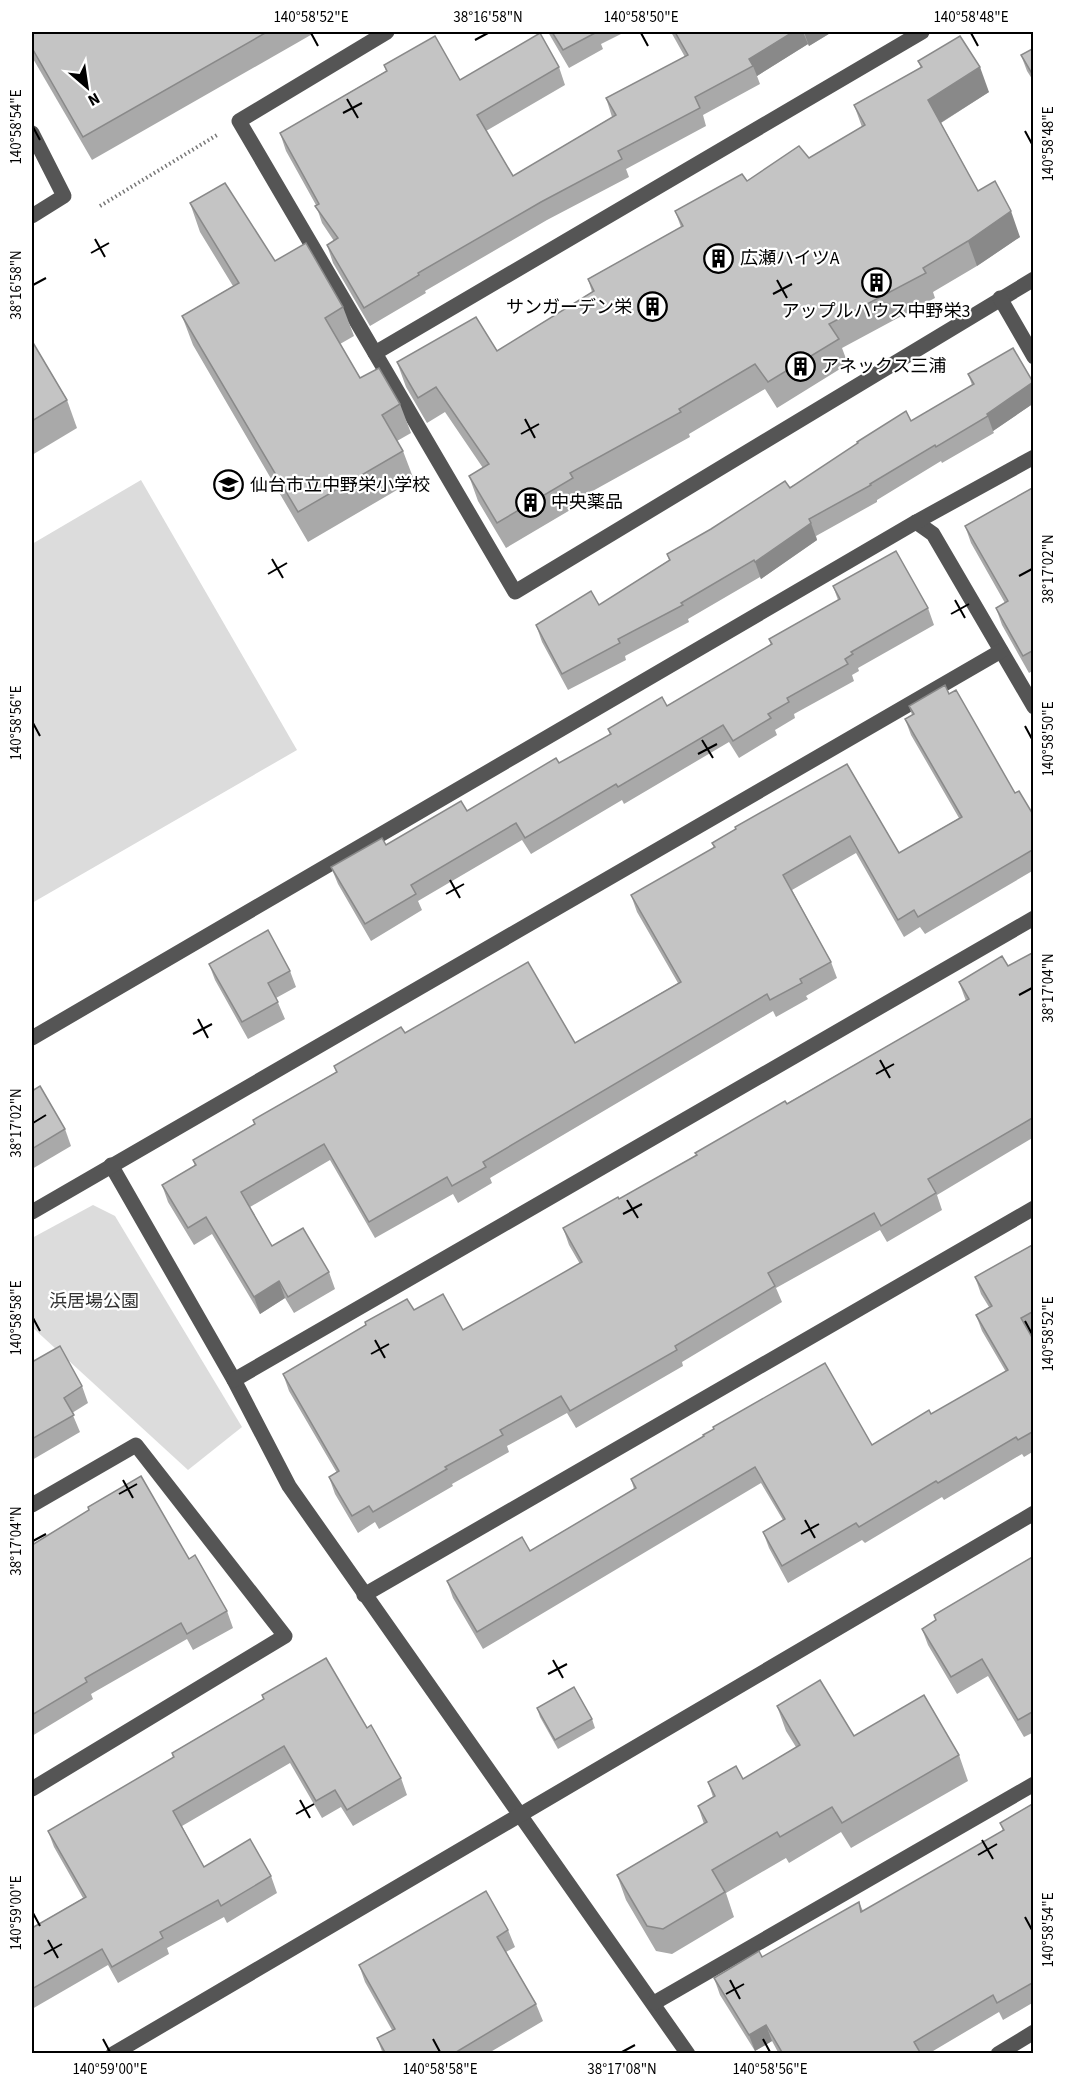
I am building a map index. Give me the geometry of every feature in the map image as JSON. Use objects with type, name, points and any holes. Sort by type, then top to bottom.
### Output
[{"type":"street","points":[[387,32],[239,121],[515,592],[1034,279]]},
{"type":"street","points":[[375,353],[922,32]]},
{"type":"street","points":[[32,133],[64,196],[32,216]]},
{"type":"street","points":[[1000,298],[1034,357]]},
{"type":"street","points":[[32,1038],[916,522],[1034,457]]},
{"type":"street","points":[[916,522],[933,534],[1034,707]]},
{"type":"street","points":[[32,1212],[1001,651]]},
{"type":"street","points":[[234,1380],[1034,918]]},
{"type":"street","points":[[111,1165],[234,1380],[289,1486],[688,2054]]},
{"type":"street","points":[[364,1595],[1034,1208]]},
{"type":"street","points":[[32,1505],[136,1445],[285,1636],[32,1789]]},
{"type":"street","points":[[113,2054],[1034,1514]]},
{"type":"street","points":[[654,2003],[1034,1784]]},
{"type":"street","points":[[998,2054],[1034,2032]]},
{"type":"path","points":[[100,206],[239,121]]},
{"type":"green space","points":[[141,480],[297,750],[32,903],[32,544]]},
{"type":"green space","name":"浜居場公園","points":[[93,1205],[115,1216],[242,1427],[188,1470],[32,1327],[32,1238]]},
{"type":"building","points":[[32,32],[267,32],[83,137],[32,48]]},
{"type":"building","points":[[552,32],[597,32],[563,50]]},
{"type":"building","points":[[675,32],[793,32],[749,59],[753,66],[695,97],[700,108],[618,151],[622,159],[541,202],[418,273],[419,275],[364,308],[327,245],[338,238],[315,206],[319,204],[280,133],[387,71],[384,65],[435,36],[460,80],[540,33],[559,67],[477,115],[513,176],[616,115],[606,98],[688,55]]},
{"type":"building","points":[[960,36],[980,67],[928,100],[978,191],[995,181],[1011,211],[968,241],[923,268],[926,273],[829,324],[839,339],[768,382],[755,364],[679,409],[681,412],[570,473],[573,478],[497,523],[469,476],[489,464],[436,387],[418,398],[397,362],[476,317],[497,351],[594,291],[588,279],[683,226],[675,211],[742,174],[747,181],[799,146],[809,158],[865,125],[854,105],[922,67],[918,61]]},
{"type":"building","points":[[1034,48],[1034,77],[1021,55]]},
{"type":"building","points":[[225,183],[275,261],[306,243],[343,307],[325,318],[360,378],[379,368],[400,404],[382,415],[403,451],[298,512],[182,316],[239,283],[190,203]]},
{"type":"building","points":[[32,341],[67,400],[32,421]]},
{"type":"building","points":[[1013,348],[1033,382],[987,414],[988,416],[809,519],[811,523],[755,562],[754,560],[681,603],[683,605],[618,639],[620,643],[562,674],[536,625],[591,591],[599,605],[670,560],[667,554],[711,529],[785,481],[790,488],[906,411],[911,421],[974,384],[968,374]]},
{"type":"building","points":[[1034,487],[1034,650],[1023,656],[996,608],[1008,601],[965,526]]},
{"type":"building","points":[[896,551],[928,608],[851,652],[853,654],[845,659],[848,664],[787,698],[789,702],[768,714],[771,718],[733,741],[723,725],[618,787],[616,784],[525,838],[516,823],[411,885],[416,894],[365,924],[331,867],[382,838],[386,845],[461,801],[467,811],[556,758],[559,763],[611,734],[608,729],[662,697],[667,706],[772,644],[769,639],[840,599],[833,586]]},
{"type":"building","points":[[945,685],[949,694],[956,690],[1015,793],[1019,791],[1034,816],[1034,849],[918,917],[914,910],[898,920],[850,836],[783,875],[831,962],[800,979],[802,983],[770,1000],[767,994],[483,1162],[486,1167],[452,1186],[447,1177],[369,1222],[324,1144],[241,1192],[272,1246],[303,1228],[329,1272],[288,1297],[279,1281],[254,1297],[206,1217],[188,1228],[162,1185],[196,1165],[193,1160],[255,1124],[253,1120],[337,1072],[334,1066],[401,1027],[405,1033],[528,962],[575,1043],[681,982],[631,895],[715,847],[712,843],[736,829],[735,827],[847,764],[899,853],[962,817],[905,719],[914,714],[909,706]]},
{"type":"building","points":[[268,930],[290,971],[268,983],[278,1002],[242,1022],[209,964]]},
{"type":"building","points":[[1034,952],[1034,1117],[928,1179],[936,1193],[881,1226],[874,1213],[768,1273],[775,1286],[675,1346],[677,1350],[570,1411],[561,1396],[500,1430],[503,1435],[445,1467],[447,1469],[373,1512],[369,1506],[352,1516],[329,1477],[339,1471],[283,1374],[366,1325],[365,1322],[407,1299],[414,1310],[443,1294],[463,1330],[582,1262],[563,1228],[618,1197],[619,1199],[785,1101],[787,1104],[969,999],[959,982],[1002,956],[1008,966]]},
{"type":"building","points":[[40,1086],[65,1129],[32,1149],[32,1091]]},
{"type":"building","points":[[1034,1244],[1034,1311],[1021,1318],[1034,1341],[1034,1431],[1018,1440],[1016,1437],[859,1527],[856,1523],[782,1566],[763,1532],[785,1519],[755,1467],[477,1632],[447,1581],[522,1537],[530,1551],[636,1488],[631,1479],[704,1436],[714,1429],[713,1427],[825,1363],[872,1445],[929,1410],[931,1414],[1008,1370],[976,1315],[992,1306],[975,1277]]},
{"type":"building","points":[[60,1346],[82,1386],[64,1398],[74,1415],[32,1439],[32,1362]]},
{"type":"building","points":[[141,1476],[189,1559],[195,1555],[227,1611],[187,1634],[181,1623],[85,1678],[87,1682],[32,1715],[32,1545],[89,1510],[88,1507]]},
{"type":"building","points":[[1034,1556],[1034,1711],[1018,1720],[982,1659],[951,1677],[922,1629],[936,1620],[934,1615]]},
{"type":"building","points":[[326,1658],[367,1728],[371,1725],[401,1778],[347,1810],[335,1790],[316,1801],[284,1746],[173,1811],[204,1867],[250,1839],[271,1876],[221,1906],[218,1900],[160,1932],[163,1938],[112,1967],[102,1949],[32,1989],[32,1928],[86,1897],[48,1831],[174,1757],[172,1753],[264,1699],[262,1695]]},
{"type":"building","points":[[820,1680],[854,1736],[924,1695],[959,1755],[842,1823],[832,1807],[780,1837],[777,1832],[712,1870],[725,1892],[663,1929],[647,1926],[617,1875],[707,1822],[698,1806],[715,1796],[708,1782],[736,1766],[743,1779],[800,1745],[777,1706]]},
{"type":"building","points":[[574,1687],[592,1719],[555,1740],[537,1708]]},
{"type":"building","points":[[1034,1803],[1034,1982],[997,2003],[993,1995],[914,2042],[921,2054],[783,2054],[766,2025],[749,2035],[714,1978],[759,1951],[762,1957],[859,1902],[861,1912],[1004,1830],[1000,1823]]},
{"type":"building","points":[[486,1891],[508,1930],[497,1937],[536,2004],[453,2054],[386,2054],[377,2038],[395,2029],[359,1965]]},
{"type":"place","name":"広瀬ハイツA","points":[[719,258]]},
{"type":"place","name":"アップルハウス中野栄3","points":[[876,282]]},
{"type":"place","name":"サンガーデン栄","points":[[653,307]]},
{"type":"place","name":"アネックス三浦","points":[[800,366]]},
{"type":"place","name":"仙台市立中野栄小学校","points":[[229,485]]},
{"type":"place","name":"中央薬品","points":[[530,502]]}]
